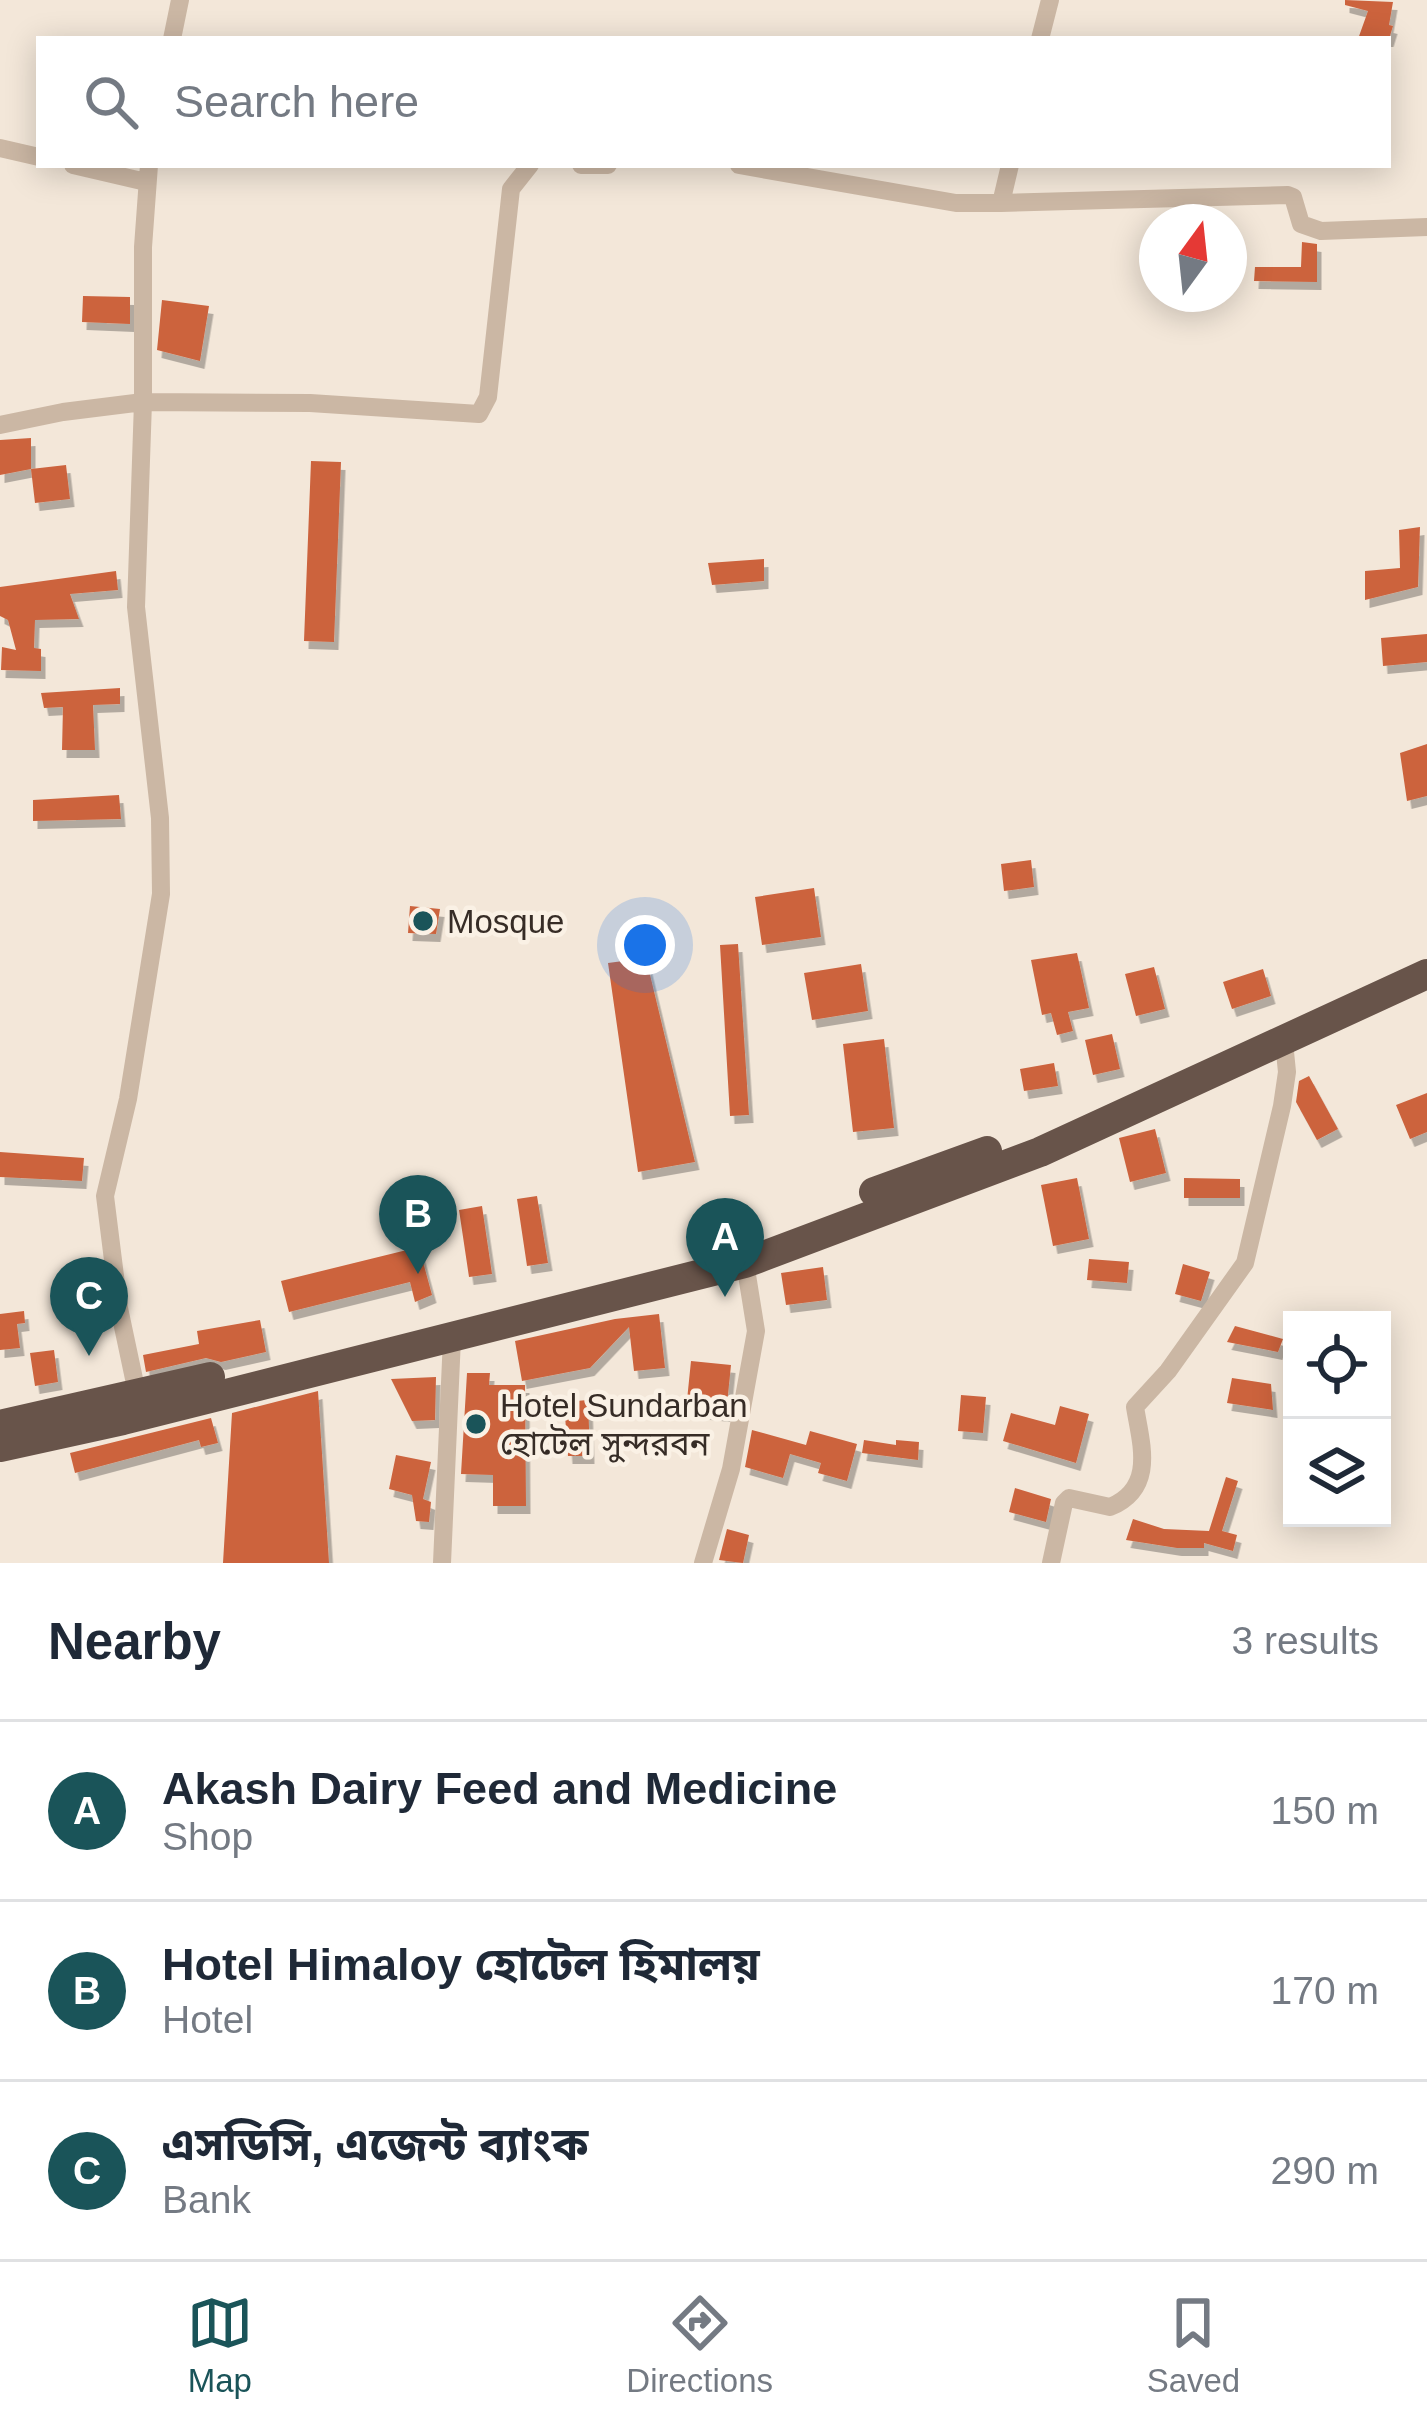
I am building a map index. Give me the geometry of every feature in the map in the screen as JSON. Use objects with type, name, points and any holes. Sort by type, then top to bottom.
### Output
[{"type":"highway","points":[[1037,1142],[1427,953]]},
{"type":"highway","points":[[0,1447],[258,1376],[744,1253],[1284,1042],[1427,974]]},
{"type":"highway","points":[[0,1425],[137,1394],[452,1338],[597,1291]]},
{"type":"street","points":[[173,36],[180,0]]},
{"type":"street","points":[[1041,36],[1050,0]]},
{"type":"street","points":[[0,148],[36,156]]},
{"type":"street","points":[[98,168],[148,174],[136,607],[160,818],[161,894],[128,1099],[104,1196],[119,1308],[137,1394]]},
{"type":"street","points":[[0,425],[143,402],[310,403],[479,414],[488,398],[511,189],[528,168]]},
{"type":"street","points":[[756,168],[956,203],[1288,195],[1294,197],[1301,224],[1321,231],[1427,227]]},
{"type":"street","points":[[1001,202],[1009,168]]},
{"type":"street","points":[[1051,1563],[1069,1498],[1111,1507],[1136,1487],[1143,1468],[1142,1432],[1135,1407],[1168,1371],[1245,1263],[1282,1106],[1287,1072],[1284,1042]]},
{"type":"street","points":[[703,1563],[717,1526],[750,1372],[755,1331],[744,1253]]},
{"type":"street","points":[[442,1563],[452,1338]]},
{"type":"building","points":[[1345,0],[1393,2],[1390,36],[1359,36],[1368,11],[1345,5]]},
{"type":"building","points":[[1302,242],[1317,244],[1317,282],[1254,281],[1255,267],[1301,267]]},
{"type":"building","points":[[83,296],[130,297],[130,324],[82,322]]},
{"type":"building","points":[[162,300],[209,306],[200,361],[157,350]]},
{"type":"building","points":[[31,438],[31,469],[0,475],[0,440]]},
{"type":"building","points":[[311,461],[341,462],[334,642],[304,641]]},
{"type":"building","points":[[66,465],[70,499],[35,503],[31,469]]},
{"type":"building","points":[[1420,527],[1418,587],[1365,600],[1365,571],[1400,568],[1399,530]]},
{"type":"building","points":[[764,559],[764,581],[712,585],[708,563]]},
{"type":"building","points":[[116,571],[118,590],[70,594],[79,619],[35,620],[34,648],[41,649],[41,671],[1,670],[2,647],[16,650],[8,620],[0,616],[0,587]]},
{"type":"building","points":[[1427,634],[1427,662],[1383,666],[1381,638]]},
{"type":"building","points":[[120,688],[120,704],[93,705],[95,750],[62,750],[63,707],[44,708],[41,693]]},
{"type":"building","points":[[1427,744],[1427,796],[1407,801],[1400,753]]},
{"type":"building","points":[[119,795],[121,819],[33,821],[33,800]]},
{"type":"building","points":[[1031,860],[1034,887],[1004,891],[1001,864]]},
{"type":"building","points":[[814,888],[821,937],[762,945],[755,897]]},
{"type":"building","name":"Mosque","points":[[410,906],[440,909],[436,934],[408,933]]},
{"type":"building","points":[[738,944],[749,1115],[730,1116],[720,945]]},
{"type":"building","points":[[1077,953],[1089,1008],[1068,1012],[1073,1031],[1057,1035],[1051,1013],[1042,1015],[1031,960]]},
{"type":"building","points":[[646,958],[695,1162],[638,1172],[608,963]]},
{"type":"building","points":[[861,964],[868,1011],[812,1020],[804,973]]},
{"type":"building","points":[[1154,967],[1165,1009],[1136,1016],[1125,974]]},
{"type":"building","points":[[1263,969],[1271,996],[1232,1009],[1223,982]]},
{"type":"building","points":[[1112,1034],[1120,1069],[1093,1075],[1085,1040]]},
{"type":"building","points":[[884,1039],[894,1128],[853,1132],[843,1044]]},
{"type":"building","points":[[1054,1063],[1058,1086],[1024,1091],[1020,1069]]},
{"type":"building","points":[[1309,1076],[1338,1129],[1317,1140],[1296,1102],[1299,1081]]},
{"type":"building","points":[[1427,1093],[1427,1132],[1410,1139],[1396,1105]]},
{"type":"building","points":[[1155,1129],[1166,1173],[1130,1182],[1119,1138]]},
{"type":"building","points":[[0,1152],[84,1158],[82,1181],[0,1177]]},
{"type":"building","points":[[1077,1178],[1089,1239],[1053,1246],[1041,1185]]},
{"type":"building","points":[[1184,1178],[1240,1179],[1240,1198],[1184,1198]]},
{"type":"building","points":[[537,1196],[548,1263],[527,1266],[517,1199]]},
{"type":"building","points":[[482,1206],[492,1274],[469,1277],[459,1210]]},
{"type":"building","points":[[419,1247],[432,1295],[415,1302],[410,1282],[289,1312],[281,1281]]},
{"type":"building","points":[[1089,1259],[1129,1262],[1127,1283],[1087,1280]]},
{"type":"building","points":[[1183,1264],[1210,1272],[1201,1301],[1175,1294]]},
{"type":"building","points":[[823,1267],[827,1300],[786,1305],[781,1273]]},
{"type":"building","points":[[24,1311],[25,1323],[17,1324],[20,1348],[0,1350],[0,1314]]},
{"type":"building","points":[[659,1314],[665,1368],[634,1371],[629,1327],[590,1368],[522,1381],[515,1341]]},
{"type":"building","points":[[260,1320],[266,1352],[221,1362],[206,1358],[146,1372],[143,1355],[199,1344],[197,1331]]},
{"type":"building","points":[[1235,1326],[1283,1339],[1278,1352],[1227,1342]]},
{"type":"building","points":[[54,1350],[58,1382],[35,1386],[30,1353]]},
{"type":"building","points":[[691,1361],[731,1365],[726,1414],[686,1410]]},
{"type":"building","points":[[467,1373],[490,1373],[489,1385],[525,1385],[526,1506],[493,1506],[493,1475],[461,1474]]},
{"type":"building","points":[[436,1377],[435,1420],[412,1421],[391,1379]]},
{"type":"building","points":[[1232,1378],[1271,1384],[1273,1410],[1227,1403]]},
{"type":"building","points":[[318,1391],[329,1563],[223,1563],[232,1413]]},
{"type":"building","points":[[961,1395],[986,1397],[983,1433],[958,1431]]},
{"type":"building","points":[[588,1400],[590,1456],[568,1456],[564,1402]]},
{"type":"building","points":[[1060,1406],[1089,1414],[1076,1463],[1003,1441],[1011,1413],[1055,1425]]},
{"type":"building","points":[[211,1418],[218,1443],[201,1447],[199,1440],[75,1473],[70,1453]]},
{"type":"building","points":[[752,1430],[806,1445],[810,1431],[857,1444],[847,1481],[818,1473],[821,1463],[790,1454],[783,1478],[745,1467]]},
{"type":"building","points":[[864,1440],[896,1445],[896,1440],[919,1442],[918,1460],[862,1453]]},
{"type":"building","points":[[396,1455],[431,1462],[423,1499],[431,1502],[429,1522],[416,1521],[412,1495],[389,1489]]},
{"type":"building","points":[[1226,1477],[1238,1481],[1222,1531],[1237,1535],[1233,1551],[1204,1543],[1204,1548],[1177,1548],[1126,1540],[1133,1519],[1164,1529],[1209,1531]]},
{"type":"building","points":[[1015,1488],[1051,1499],[1046,1522],[1009,1512]]},
{"type":"building","points":[[727,1529],[749,1535],[743,1563],[719,1560]]},
{"type":"place","name":"Mosque","points":[[423,921]]},
{"type":"place","name":"Hotel Himaloy হোটেল হিমালয়","points":[[418,1274]]},
{"type":"place","name":"Akash Dairy Feed and Medicine","points":[[725,1297]]},
{"type":"place","name":"এসডিসি, এজেন্ট ব্যাংক","points":[[89,1356]]},
{"type":"place","name":"Hotel Sundarban হোটেল সুন্দরবন","points":[[476,1424]]}]
